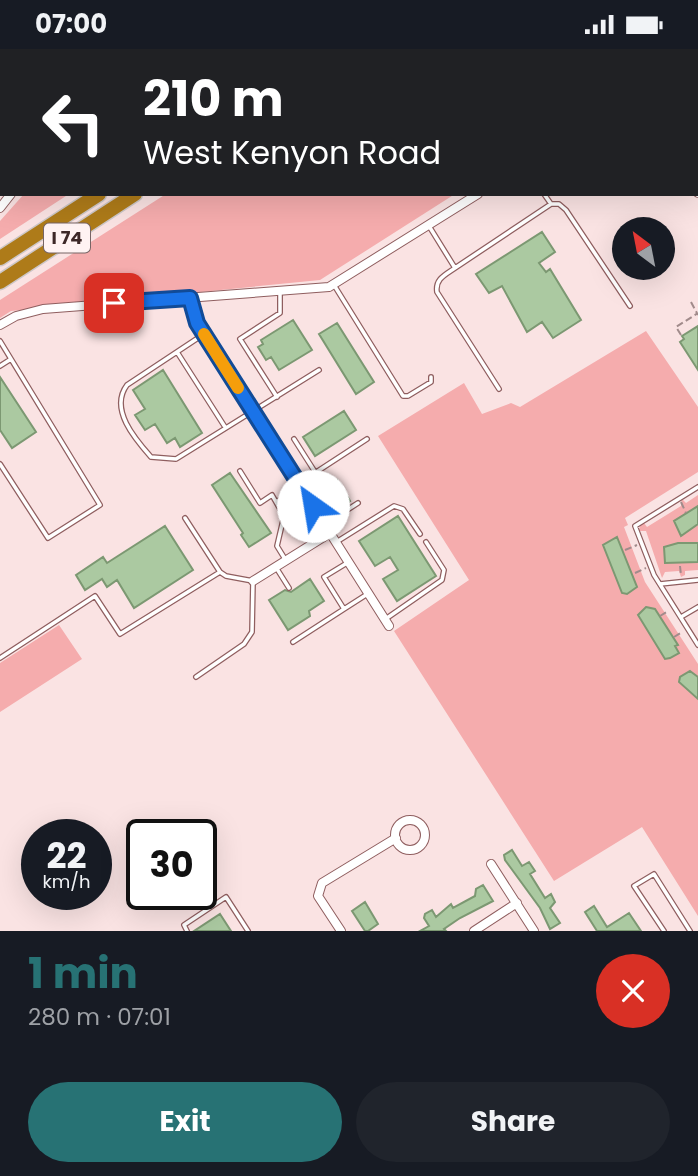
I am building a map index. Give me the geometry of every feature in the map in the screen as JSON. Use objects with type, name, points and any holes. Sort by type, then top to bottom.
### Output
[{"type":"highway","name":"I 74","points":[[0,258],[96,196]]},
{"type":"highway","name":"I 74","points":[[0,282],[132,196]]},
{"type":"street","points":[[0,325],[16,316],[43,309],[280,292],[334,285],[475,196]]},
{"type":"street","points":[[190,298],[195,318],[204,334],[387,622]]},
{"type":"street","points":[[253,582],[331,533]]},
{"type":"street","points":[[341,931],[318,896],[322,883],[396,838]]},
{"type":"street","points":[[491,864],[534,931]]},
{"type":"street","points":[[474,931],[517,903]]},
{"type":"lane","points":[[545,196],[551,204]]},
{"type":"lane","points":[[499,389],[437,292],[439,278],[551,204],[559,204],[566,210],[629,306]]},
{"type":"lane","points":[[429,226],[455,268]]},
{"type":"lane","points":[[334,285],[403,396],[408,397],[432,382],[431,377]]},
{"type":"lane","points":[[277,397],[240,339],[280,313],[280,292]]},
{"type":"lane","points":[[204,334],[127,385],[121,393],[120,404],[125,421],[135,439],[151,457],[176,459],[318,370]]},
{"type":"lane","points":[[0,341],[100,505],[48,538],[0,464]]},
{"type":"lane","points":[[177,352],[225,427]]},
{"type":"lane","points":[[0,366],[11,359]]},
{"type":"lane","points":[[295,439],[315,472]]},
{"type":"lane","points":[[276,502],[315,472],[367,439]]},
{"type":"lane","points":[[240,471],[260,503],[272,495],[284,516],[277,546],[286,561]]},
{"type":"lane","points":[[698,487],[635,526],[660,584],[698,645]]},
{"type":"lane","points":[[325,524],[358,503]]},
{"type":"lane","points":[[336,542],[394,506],[404,509],[420,534]]},
{"type":"lane","points":[[185,518],[220,572],[253,582],[251,632],[244,644],[196,677]]},
{"type":"lane","points":[[387,622],[442,580],[444,571],[426,543]]},
{"type":"lane","points":[[344,609],[324,577],[349,562]]},
{"type":"lane","points":[[276,567],[289,588]]},
{"type":"lane","points":[[0,658],[95,596],[120,634],[220,572]]},
{"type":"lane","points":[[660,584],[698,580]]},
{"type":"lane","points":[[293,642],[369,593]]},
{"type":"lane","points":[[681,617],[698,607]]},
{"type":"lane","points":[[664,931],[634,885],[654,874],[690,931]]},
{"type":"lane","points":[[187,931],[184,925],[226,897],[247,931]]},
{"type":"path","points":[[681,335],[676,327],[698,314],[691,302]]},
{"type":"path","points":[[679,498],[687,513]]},
{"type":"path","points":[[625,550],[642,544]]},
{"type":"path","points":[[635,573],[651,566]]},
{"type":"path","points":[[680,566],[681,582]]},
{"type":"path","points":[[660,616],[676,609]]},
{"type":"path","points":[[674,637],[687,627]]},
{"type":"shaded area","points":[[22,196],[66,196],[0,239],[0,221]]},
{"type":"shaded area","points":[[163,196],[452,196],[320,280],[11,311],[0,318],[0,300]]},
{"type":"shaded area","points":[[646,331],[698,407],[698,472],[625,518],[628,525],[624,527],[645,582],[698,664],[698,916],[642,827],[554,881],[394,631],[469,580],[378,436],[464,383],[482,414],[511,403],[520,407]]},
{"type":"shaded area","points":[[698,495],[698,570],[685,571],[685,575],[681,577],[679,571],[665,572],[662,578],[646,531],[639,531],[640,525],[644,523],[647,527],[681,506],[682,499],[686,503]]},
{"type":"shaded area","points":[[59,625],[82,659],[0,712],[0,663]]},
{"type":"building","points":[[542,232],[555,252],[539,263],[546,272],[550,269],[581,320],[553,338],[542,322],[527,332],[502,286],[489,293],[476,274]]},
{"type":"building","points":[[293,320],[312,350],[279,370],[271,357],[266,360],[258,347],[263,344],[261,340]]},
{"type":"building","points":[[337,323],[374,382],[356,394],[319,334]]},
{"type":"building","points":[[698,326],[698,370],[680,342],[684,339],[682,336]]},
{"type":"building","points":[[163,370],[202,433],[180,447],[175,438],[167,443],[155,424],[145,430],[135,415],[145,409],[133,390]]},
{"type":"building","points":[[0,377],[36,432],[12,448],[0,430]]},
{"type":"building","points":[[344,411],[356,430],[315,456],[303,437]]},
{"type":"building","points":[[230,473],[271,533],[249,547],[212,485]]},
{"type":"building","points":[[337,480],[350,501],[339,508],[328,495],[325,484]]},
{"type":"building","points":[[698,506],[698,524],[681,536],[674,521]]},
{"type":"building","points":[[398,516],[436,576],[397,601],[383,579],[398,570],[390,557],[375,566],[359,541]]},
{"type":"building","points":[[165,526],[193,570],[134,608],[117,580],[107,587],[102,579],[85,590],[76,575],[103,557],[107,563]]},
{"type":"building","points":[[617,537],[637,587],[627,594],[622,593],[603,545]]},
{"type":"building","points":[[678,543],[698,543],[698,562],[665,563],[664,547]]},
{"type":"building","points":[[310,579],[324,601],[309,611],[310,616],[288,630],[269,600],[285,590],[291,592]]},
{"type":"building","points":[[646,607],[655,609],[678,645],[675,646],[679,653],[665,659],[638,615]]},
{"type":"building","points":[[690,671],[698,677],[698,699],[679,682],[680,677]]},
{"type":"building","points":[[512,850],[522,866],[529,862],[535,871],[530,874],[545,898],[551,894],[555,902],[550,908],[560,923],[550,929],[540,908],[505,860],[504,855]]},
{"type":"building","points":[[483,885],[493,901],[460,918],[444,929],[446,931],[420,931],[429,926],[424,918],[425,914],[432,910],[436,917],[451,904],[453,908],[475,896],[476,889]]},
{"type":"building","points":[[365,902],[378,924],[368,931],[365,931],[352,911]]},
{"type":"building","points":[[594,906],[607,927],[629,913],[641,931],[597,931],[585,912]]},
{"type":"building","points":[[220,914],[231,931],[194,931]]},
{"type":"slow traffic","points":[[204,334],[238,388]]},
{"type":"route","points":[[114,303],[190,298],[197,323],[313,506]]}]
